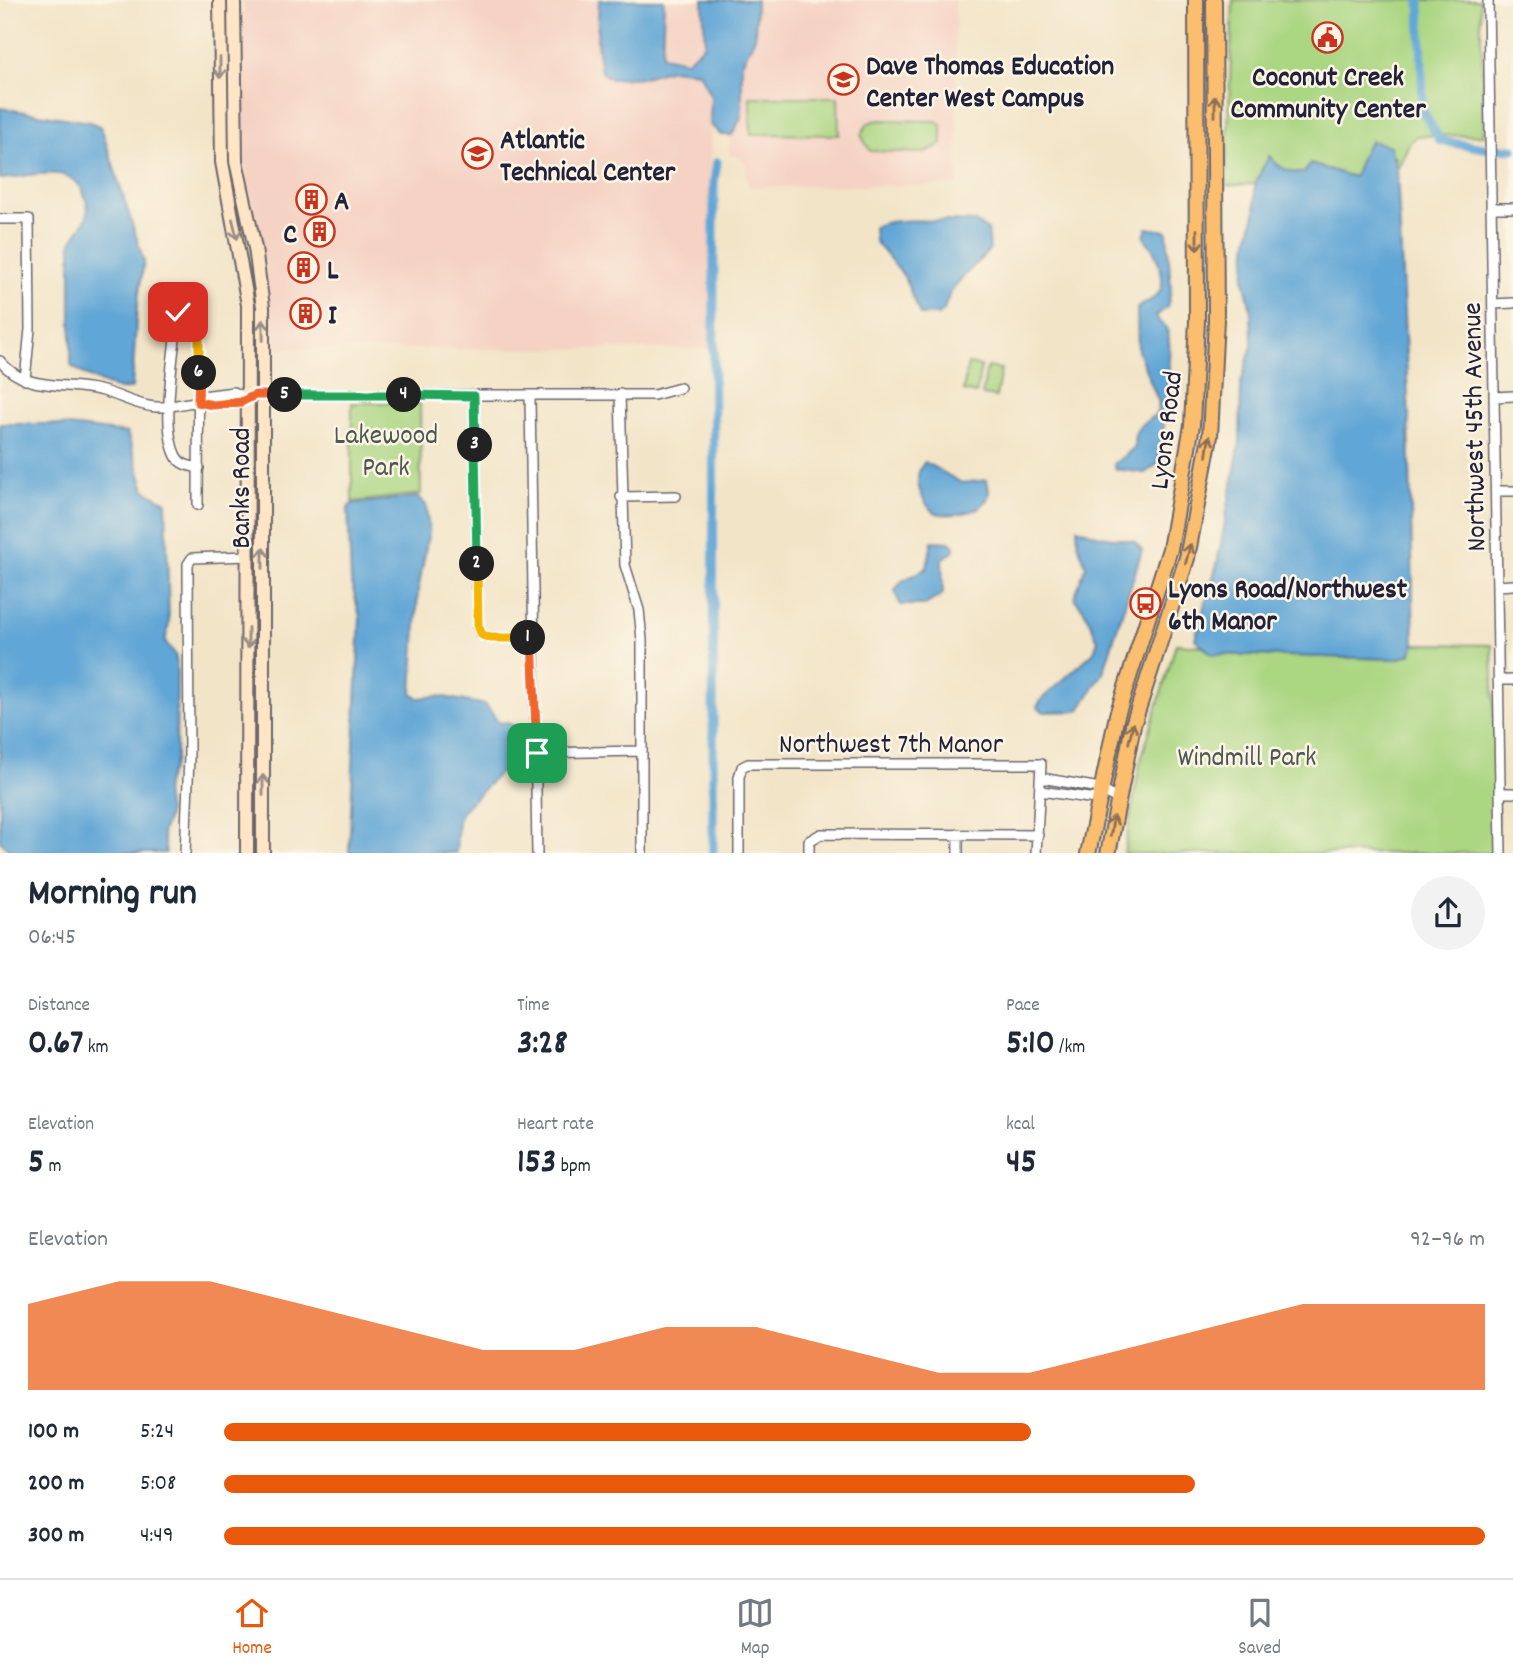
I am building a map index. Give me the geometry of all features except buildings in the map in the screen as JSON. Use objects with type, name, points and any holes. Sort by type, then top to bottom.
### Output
[{"type":"main road","name":"Lyons Road","points":[[1088,853],[1098,794],[1117,715],[1170,549],[1192,425],[1197,331],[1196,0]]},
{"type":"main road","name":"Lyons Road","points":[[1108,853],[1132,725],[1187,558],[1210,436],[1216,320],[1214,0]]},
{"type":"street","name":"Banks Road","points":[[220,0],[221,150],[225,188],[246,286],[255,396],[263,853]]},
{"type":"street","name":"Banks Road","points":[[234,0],[234,140],[241,192],[260,278],[248,556],[247,853]]},
{"type":"street","name":"Northwest 45th Avenue","points":[[1488,0],[1501,853]]},
{"type":"street","points":[[1491,208],[1513,208]]},
{"type":"street","points":[[0,219],[30,219],[30,329],[25,380]]},
{"type":"street","points":[[1493,304],[1513,303]]},
{"type":"street","name":"Banks Road","points":[[198,505],[199,468],[199,310],[195,307],[183,307],[178,312],[167,423],[176,458],[185,465],[199,468]]},
{"type":"street","name":"Banks Road","points":[[0,361],[10,373],[25,380],[100,390],[156,407],[198,402],[202,396],[234,392],[255,396]]},
{"type":"street","points":[[255,396],[654,395],[680,388]]},
{"type":"street","points":[[620,394],[625,565],[639,610],[642,640],[642,853]]},
{"type":"street","points":[[474,396],[478,625],[482,635],[491,638],[532,638]]},
{"type":"street","points":[[530,396],[537,853]]},
{"type":"street","points":[[1494,397],[1513,396]]},
{"type":"street","points":[[1496,491],[1513,491]]},
{"type":"street","points":[[621,497],[676,496]]},
{"type":"street","points":[[185,853],[189,758],[188,564],[192,558],[248,556]]},
{"type":"street","points":[[1497,586],[1513,585]]},
{"type":"street","points":[[1498,680],[1513,680]]},
{"type":"street","points":[[537,753],[642,751]]},
{"type":"street","name":"Northwest 7th Manor","points":[[739,853],[739,777],[742,767],[748,764],[1041,764],[1041,778]]},
{"type":"street","points":[[1036,853],[1041,778],[1116,799]]},
{"type":"street","points":[[1041,791],[1098,794]]},
{"type":"street","points":[[1500,793],[1513,793]]},
{"type":"street","points":[[958,834],[958,853]]},
{"type":"street","points":[[809,853],[809,841],[813,836],[1038,835]]},
{"type":"shaded area","name":"Atlantic Technical Center","points":[[712,0],[709,349],[269,349],[265,262],[246,176],[242,132],[243,1]]},
{"type":"shaded area","name":"Dave Thomas Education Center West Campus","points":[[730,0],[955,0],[958,185],[748,187],[746,164],[739,157],[729,155]]},
{"type":"green space","points":[[1233,0],[1480,0],[1484,135],[1417,136],[1410,142],[1397,170],[1395,157],[1360,157],[1359,170],[1354,177],[1310,164],[1304,174],[1264,165],[1255,184],[1226,186]]},
{"type":"green space","points":[[750,97],[838,97],[839,135],[751,134]]},
{"type":"green space","points":[[878,120],[937,121],[942,126],[942,144],[924,153],[870,151],[861,135],[868,123]]},
{"type":"green space","points":[[968,364],[981,366],[976,394],[963,391]]},
{"type":"green space","points":[[987,367],[1001,369],[996,397],[982,395]]},
{"type":"green space","name":"Lakewood Park","points":[[352,403],[420,403],[421,494],[352,502]]},
{"type":"green space","name":"Windmill Park","points":[[1176,644],[1201,646],[1213,654],[1397,659],[1411,654],[1414,644],[1492,645],[1498,853],[1124,853],[1140,763]]},
{"type":"water","points":[[599,0],[664,0],[662,56],[687,61],[705,44],[703,0],[756,0],[755,37],[742,63],[742,116],[732,135],[721,135],[710,124],[711,97],[699,72],[671,69],[644,77],[611,79],[601,72],[597,43]]},
{"type":"water","points":[[0,108],[90,122],[101,127],[144,261],[137,307],[132,388],[109,386],[71,366],[71,244],[87,216],[87,202],[78,184],[59,174],[0,179]]},
{"type":"water","points":[[1371,141],[1390,146],[1397,170],[1409,418],[1414,644],[1411,654],[1397,659],[1212,654],[1195,639],[1217,564],[1240,442],[1241,383],[1252,345],[1251,310],[1244,279],[1248,240],[1255,214],[1255,184],[1269,156],[1280,166],[1293,172],[1304,173],[1310,164],[1354,177],[1365,148]]},
{"type":"water","points":[[907,221],[975,222],[988,230],[990,249],[950,294],[944,311],[937,315],[920,315],[904,276],[875,241],[874,227]]},
{"type":"water","points":[[1147,228],[1167,231],[1171,291],[1167,307],[1156,316],[1166,328],[1170,354],[1158,464],[1145,473],[1116,469],[1114,464],[1135,447],[1137,430],[1157,413],[1159,403],[1138,351],[1137,308],[1156,296],[1162,285],[1158,262],[1144,237]]},
{"type":"water","points":[[0,424],[51,424],[127,433],[145,490],[166,502],[169,624],[165,642],[175,654],[177,664],[176,758],[166,785],[168,818],[162,831],[166,853],[11,853],[0,841]]},
{"type":"water","points":[[925,462],[962,483],[986,480],[989,491],[987,499],[973,511],[952,514],[933,512],[924,500],[918,481]]},
{"type":"water","points":[[418,497],[426,505],[429,531],[418,591],[412,694],[419,698],[438,696],[486,705],[499,723],[506,722],[514,726],[518,754],[462,811],[458,821],[456,853],[349,853],[360,617],[351,581],[348,508],[352,504]]},
{"type":"water","points":[[1077,528],[1100,536],[1134,541],[1142,550],[1103,673],[1079,711],[1044,712],[1037,707],[1042,699],[1094,652],[1098,640],[1084,610],[1074,598],[1086,566],[1078,544]]},
{"type":"water","points":[[932,541],[949,542],[954,546],[953,552],[942,559],[943,594],[925,605],[900,605],[895,590],[902,581],[927,568]]},
{"type":"waterway","points":[[1420,0],[1423,111],[1440,141],[1491,149],[1513,149]]},
{"type":"waterway","points":[[713,853],[714,182],[717,162]]},
{"type":"place","name":"Coconut Creek Community Center","points":[[1328,38]]},
{"type":"place","name":"Dave Thomas Education Center West Campus","points":[[843,80]]},
{"type":"place","name":"Atlantic Technical Center","points":[[477,154]]},
{"type":"place","name":"A","points":[[311,199]]},
{"type":"place","name":"C","points":[[320,232]]},
{"type":"place","name":"L","points":[[304,268]]},
{"type":"place","name":"I","points":[[305,313]]},
{"type":"place","name":"Lyons Road/Northwest 6th Manor","points":[[1145,603]]},
{"type":"route","points":[[178,312],[183,307],[195,307],[199,310],[198,402],[213,405],[241,402],[255,395],[474,396],[478,625],[482,635],[491,638],[532,638],[537,753]]}]
